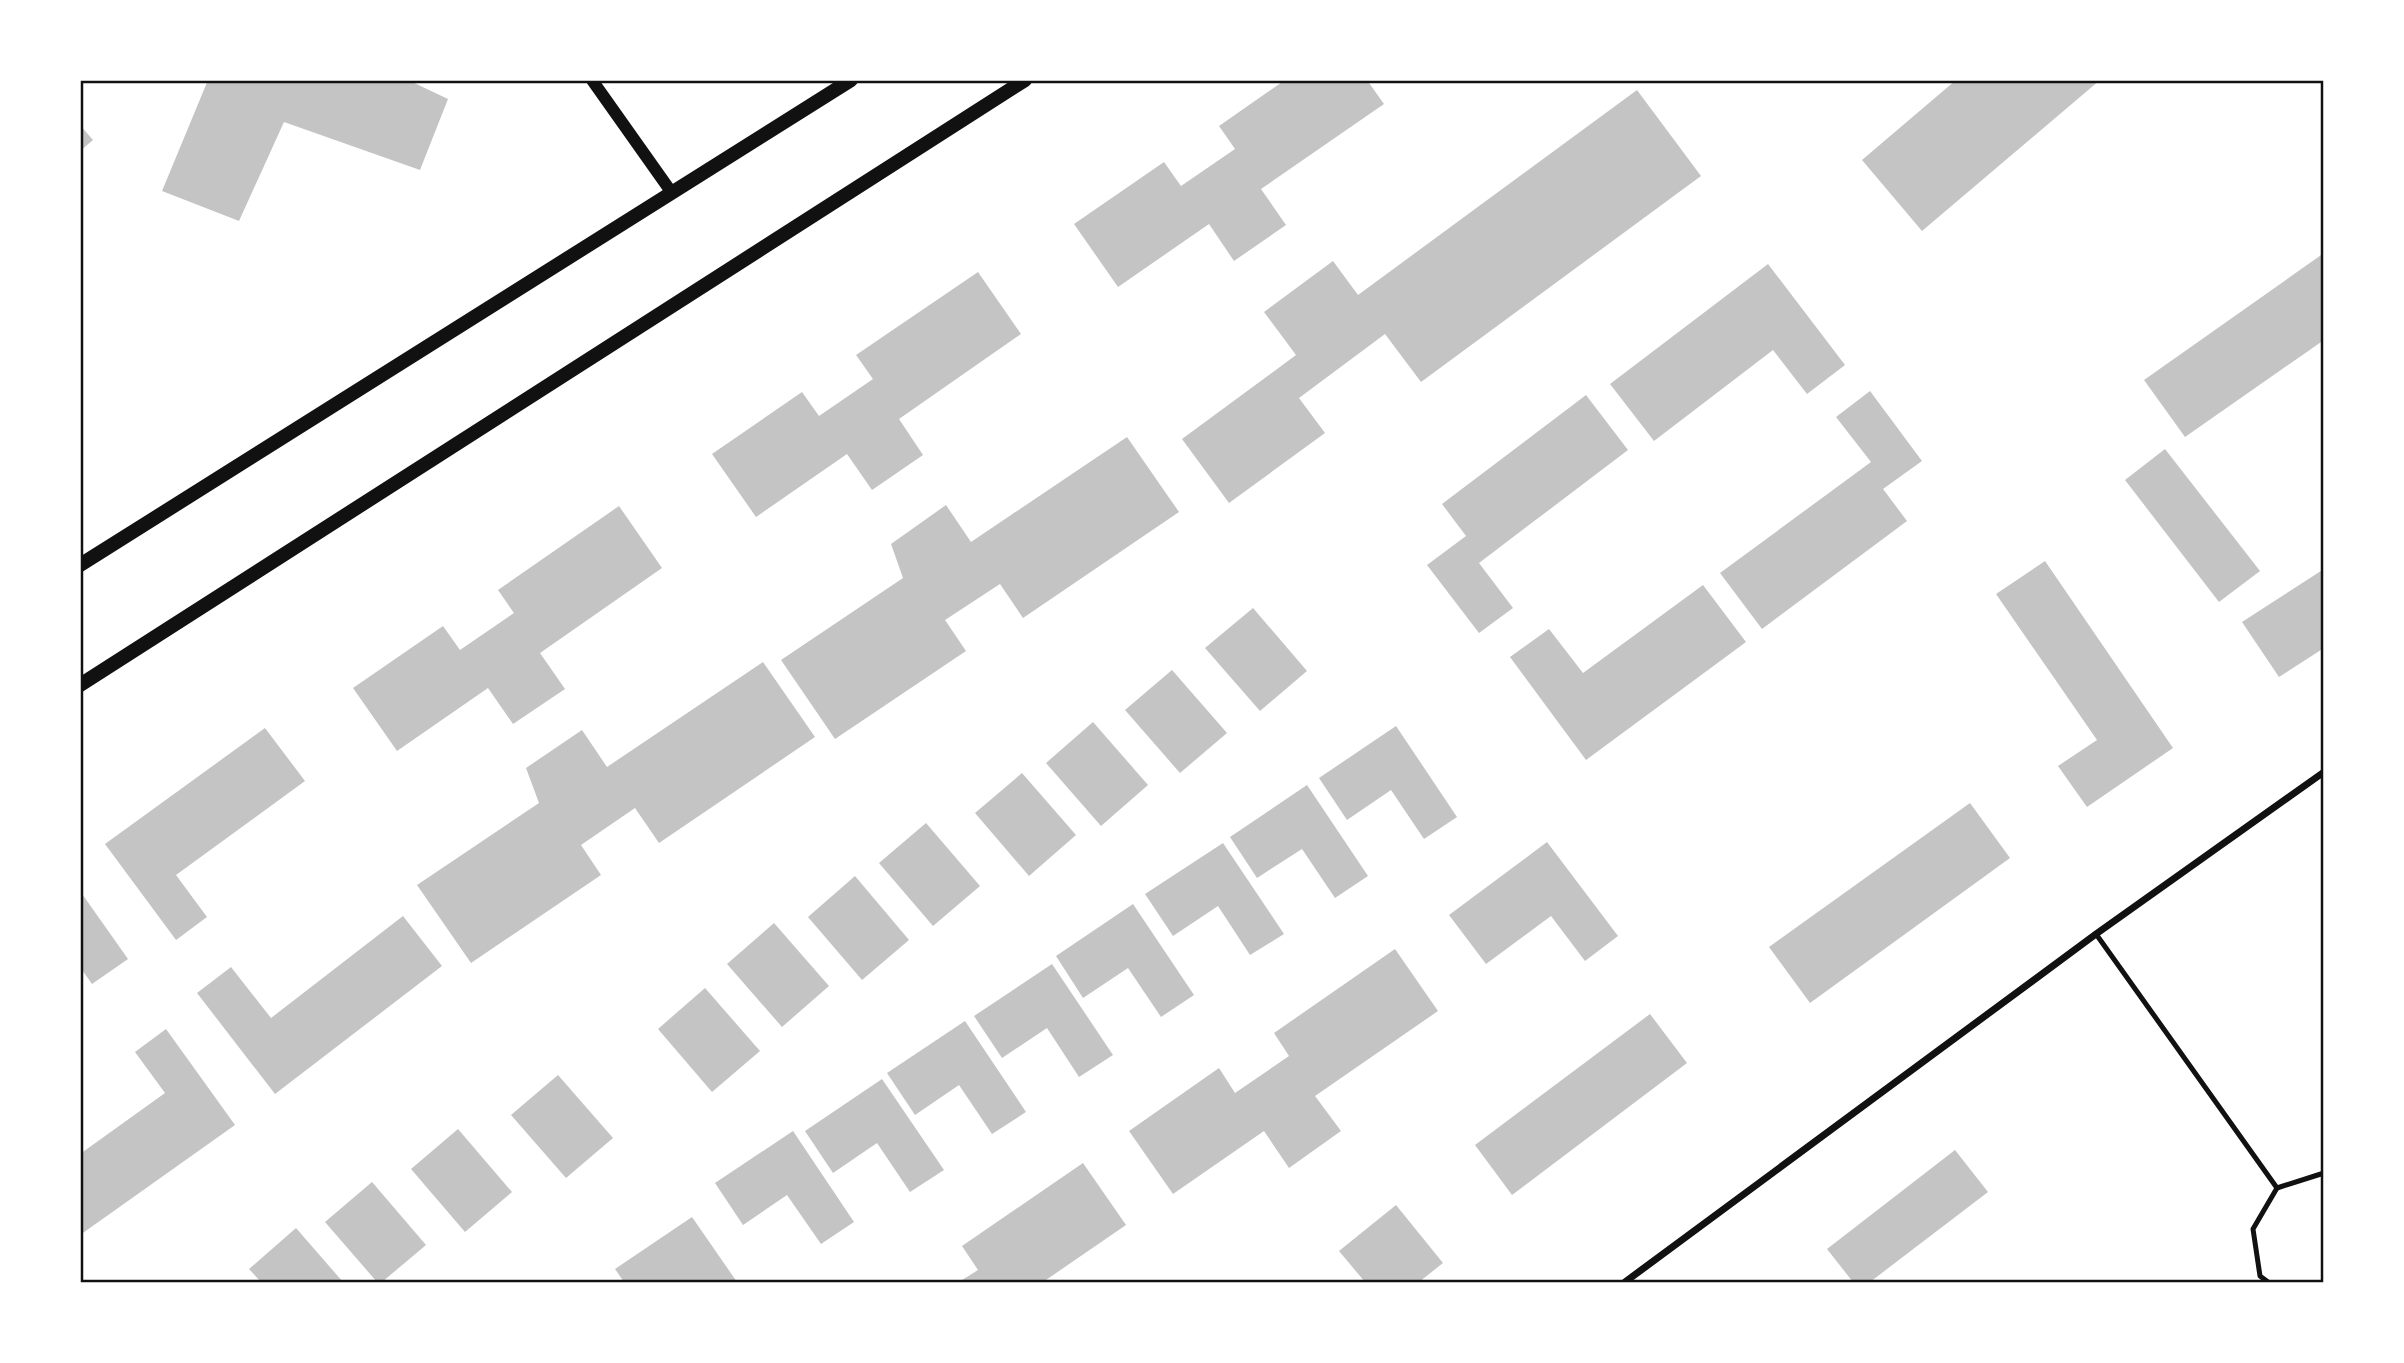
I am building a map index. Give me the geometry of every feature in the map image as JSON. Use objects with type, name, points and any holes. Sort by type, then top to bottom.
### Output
[{"type":"main road","points":[[80,565],[850,80]]},
{"type":"main road","points":[[80,685],[1025,80]]},
{"type":"street","points":[[592,80],[672,193]]},
{"type":"street","points":[[1625,1283],[2096,934],[2323,772]]},
{"type":"lane","points":[[2096,934],[2277,1188]]},
{"type":"lane","points":[[2268,1283],[2260,1276],[2253,1229],[2277,1188],[2323,1173]]},
{"type":"building","points":[[208,80],[408,80],[448,99],[420,170],[284,122],[239,221],[162,191]]},
{"type":"building","points":[[1285,80],[1367,80],[1384,104],[1261,189],[1286,225],[1234,261],[1209,224],[1118,287],[1074,224],[1164,162],[1181,186],[1235,149],[1219,126]]},
{"type":"building","points":[[1956,80],[2100,80],[1922,231],[1862,160]]},
{"type":"building","points":[[1637,90],[1701,176],[1421,382],[1385,334],[1299,398],[1325,433],[1229,503],[1182,439],[1296,355],[1264,312],[1333,261],[1358,295]]},
{"type":"building","points":[[80,125],[93,140],[80,151]]},
{"type":"building","points":[[2324,253],[2324,340],[2185,437],[2144,380]]},
{"type":"building","points":[[1768,264],[1845,365],[1807,394],[1773,350],[1654,441],[1610,384]]},
{"type":"building","points":[[978,272],[1021,334],[899,419],[923,455],[872,490],[847,454],[756,517],[712,454],[802,392],[819,416],[873,379],[856,355]]},
{"type":"building","points":[[1870,391],[1922,461],[1883,489],[1907,521],[1762,629],[1720,573],[1871,462],[1836,417]]},
{"type":"building","points":[[1586,395],[1628,450],[1479,563],[1513,608],[1479,633],[1427,565],[1466,536],[1442,504]]},
{"type":"building","points":[[1127,437],[1179,512],[1023,618],[1000,584],[945,620],[966,651],[835,739],[781,660],[903,578],[891,544],[946,505],[971,542]]},
{"type":"building","points":[[2165,449],[2260,571],[2219,602],[2125,480]]},
{"type":"building","points":[[619,506],[662,568],[540,653],[565,689],[513,724],[488,688],[397,751],[353,688],[443,626],[460,650],[514,613],[498,590]]},
{"type":"building","points":[[2045,561],[2173,748],[2087,807],[2058,766],[2097,740],[1996,594]]},
{"type":"building","points":[[2324,569],[2324,648],[2279,677],[2242,622]]},
{"type":"building","points":[[1703,585],[1746,642],[1586,760],[1510,657],[1549,629],[1583,673]]},
{"type":"building","points":[[1253,608],[1307,671],[1260,711],[1205,648]]},
{"type":"building","points":[[763,662],[815,737],[659,843],[635,808],[581,845],[601,875],[471,963],[417,885],[539,803],[526,768],[582,730],[607,767]]},
{"type":"building","points":[[1172,670],[1227,733],[1180,773],[1125,710]]},
{"type":"building","points":[[1093,722],[1148,785],[1101,826],[1046,763]]},
{"type":"building","points":[[1396,726],[1457,817],[1424,839],[1391,790],[1347,820],[1319,778]]},
{"type":"building","points":[[265,728],[305,781],[176,875],[207,917],[176,940],[105,844]]},
{"type":"building","points":[[1022,773],[1076,835],[1029,876],[975,813]]},
{"type":"building","points":[[1307,785],[1368,876],[1335,898],[1302,849],[1257,878],[1230,837]]},
{"type":"building","points":[[1970,803],[2010,858],[1810,1003],[1769,947]]},
{"type":"building","points":[[926,823],[980,886],[933,926],[879,863]]},
{"type":"building","points":[[1547,842],[1618,936],[1585,961],[1551,916],[1486,964],[1449,915]]},
{"type":"building","points":[[1223,843],[1284,934],[1250,955],[1218,906],[1173,936],[1145,894]]},
{"type":"building","points":[[855,876],[909,940],[862,980],[808,917]]},
{"type":"building","points":[[80,891],[128,959],[92,984],[80,967]]},
{"type":"building","points":[[1133,904],[1194,995],[1161,1017],[1128,968],[1083,998],[1056,956]]},
{"type":"building","points":[[403,916],[442,966],[275,1094],[197,993],[231,967],[271,1018]]},
{"type":"building","points":[[774,923],[829,986],[782,1027],[727,964]]},
{"type":"building","points":[[1395,949],[1438,1011],[1315,1096],[1341,1131],[1289,1168],[1264,1131],[1173,1194],[1129,1131],[1219,1068],[1235,1093],[1289,1056],[1274,1033]]},
{"type":"building","points":[[1052,964],[1113,1055],[1079,1077],[1047,1028],[1002,1058],[974,1016]]},
{"type":"building","points":[[705,988],[760,1051],[712,1092],[658,1029]]},
{"type":"building","points":[[1650,1014],[1687,1063],[1512,1195],[1475,1145]]},
{"type":"building","points":[[965,1021],[1026,1112],[992,1134],[959,1085],[915,1115],[887,1073]]},
{"type":"building","points":[[166,1029],[235,1125],[80,1235],[80,1154],[165,1093],[135,1052]]},
{"type":"building","points":[[558,1075],[613,1138],[566,1178],[511,1115]]},
{"type":"building","points":[[882,1079],[944,1170],[910,1192],[877,1143],[833,1173],[805,1131]]},
{"type":"building","points":[[458,1129],[512,1192],[465,1232],[411,1169]]},
{"type":"building","points":[[793,1131],[854,1222],[821,1244],[787,1195],[743,1225],[715,1183]]},
{"type":"building","points":[[1955,1150],[1988,1192],[1870,1282],[1853,1282],[1827,1249]]},
{"type":"building","points":[[1083,1163],[1126,1225],[1043,1282],[959,1282],[978,1270],[962,1246]]},
{"type":"building","points":[[372,1182],[426,1245],[382,1282],[377,1282],[325,1222]]},
{"type":"building","points":[[1396,1205],[1443,1263],[1419,1282],[1365,1282],[1339,1251]]},
{"type":"building","points":[[692,1217],[737,1282],[624,1282],[615,1269]]},
{"type":"building","points":[[296,1228],[343,1282],[261,1282],[249,1269]]}]
